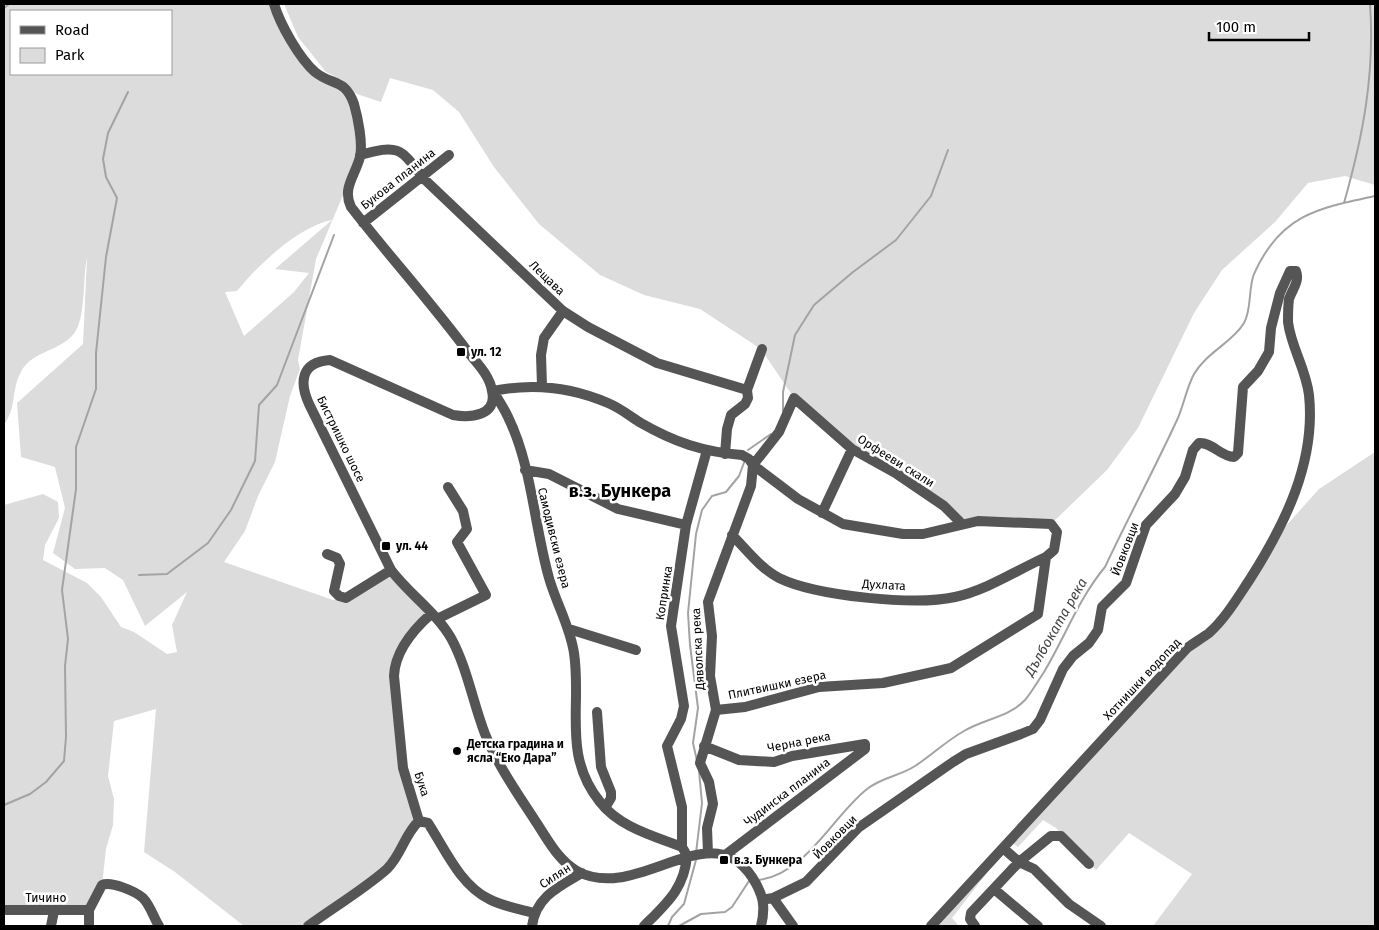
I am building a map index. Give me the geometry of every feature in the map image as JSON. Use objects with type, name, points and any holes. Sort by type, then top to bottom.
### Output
[{"type":"street","points":[[274,4],[280,19],[302,57],[315,72],[338,82],[347,90],[354,106],[360,155],[347,190],[351,207],[457,337],[487,378],[492,391],[518,386],[542,386],[571,391],[609,403],[684,445],[725,454],[742,455],[798,499],[843,524],[904,534],[923,534],[978,521],[1051,524],[1057,532],[1056,544],[1054,550],[1046,557]]},
{"type":"street","name":"Лещава","points":[[360,155],[387,148],[399,151],[409,159],[422,177],[563,311],[588,327],[658,363],[747,390]]},
{"type":"street","name":"Букова планина","points":[[363,223],[449,156]]},
{"type":"street","name":"Йовковци","points":[[769,899],[806,882],[858,828],[952,762],[966,754],[1033,729],[1040,720],[1063,669],[1073,656],[1090,643],[1098,630],[1102,607],[1126,583],[1146,525],[1175,494],[1185,477],[1193,450],[1200,444],[1205,443],[1228,457],[1234,457],[1238,453],[1243,386],[1258,371],[1269,352],[1271,328],[1280,293],[1290,271],[1296,271]]},
{"type":"street","name":"Хотнишки водопад","points":[[931,926],[1187,648],[1209,632],[1237,599],[1276,538],[1298,487],[1307,451],[1311,420],[1306,374],[1291,335],[1288,321],[1289,301],[1296,281],[1296,271]]},
{"type":"street","points":[[542,386],[541,355],[544,338],[563,311]]},
{"type":"street","points":[[725,454],[727,428],[731,415],[745,404],[748,398],[747,390],[762,349]]},
{"type":"street","name":"Бистришко шосе","points":[[492,391],[492,400],[485,412],[480,416],[463,417],[453,415],[330,360],[314,364],[306,373],[303,387],[305,395],[392,570],[405,587],[434,617],[456,648],[485,734],[499,763],[554,850],[571,867],[582,874],[613,879],[630,876],[684,851],[724,856],[743,865],[769,899],[761,926]]},
{"type":"street","name":"Самодивски езера","points":[[492,391],[508,416],[521,450],[548,575],[569,629],[575,655],[574,731],[577,754],[589,785],[605,808],[628,824],[684,851]]},
{"type":"street","name":"Орфееви скали","points":[[753,465],[779,432],[794,398],[852,449],[913,485],[944,506],[962,524]]},
{"type":"street","points":[[822,513],[852,449]]},
{"type":"street","name":"Копринка","points":[[644,926],[666,904],[681,884],[686,871],[682,807],[668,746],[684,706],[671,626],[686,525],[707,450]]},
{"type":"street","name":"Дяволска река","points":[[708,853],[707,828],[713,804],[709,782],[700,763],[716,710],[710,676],[712,636],[708,602],[751,486],[753,465]]},
{"type":"street","points":[[525,470],[550,474],[618,509],[686,525]]},
{"type":"street","points":[[434,617],[486,596],[456,542],[467,529],[466,519],[448,487]]},
{"type":"street","name":"Духлата","points":[[732,534],[764,567],[778,578],[810,589],[848,596],[930,600],[954,597],[970,592],[1046,557]]},
{"type":"street","points":[[327,554],[337,558],[340,564],[334,591],[346,598],[392,570]]},
{"type":"street","name":"Плитвишки езера","points":[[716,710],[745,707],[819,687],[883,683],[951,668],[1038,614],[1046,557]]},
{"type":"street","name":"Бука","points":[[419,821],[403,768],[394,664],[410,636],[434,617]]},
{"type":"street","points":[[569,629],[636,650]]},
{"type":"street","points":[[596,712],[601,767],[611,792],[611,798],[605,808]]},
{"type":"street","name":"Черна река","points":[[704,746],[739,760],[774,762],[792,756],[861,744],[865,744],[865,749]]},
{"type":"street","name":"Чудинска планина","points":[[724,856],[865,749]]},
{"type":"street","points":[[308,926],[387,868],[399,854],[408,831],[419,821],[428,823],[464,878],[477,891],[489,899],[534,913]]},
{"type":"street","points":[[975,926],[970,916],[1019,862],[1054,834],[1061,836],[1089,864]]},
{"type":"street","points":[[1003,848],[1019,862],[1034,869],[1069,904],[1101,926]]},
{"type":"street","name":"Силян","points":[[532,926],[534,913],[546,895],[582,874]]},
{"type":"street","points":[[89,926],[89,910],[102,885],[114,884],[143,898],[159,926]]},
{"type":"street","points":[[994,889],[1038,926]]},
{"type":"street","points":[[769,899],[793,926]]},
{"type":"street","name":"Тичино","points":[[4,910],[89,910]]},
{"type":"street","points":[[51,926],[54,911]]},
{"type":"green space","points":[[4,4],[274,4],[302,57],[347,89],[360,155],[316,259],[298,360],[300,369],[290,396],[275,462],[258,496],[245,531],[224,562],[333,600],[355,594],[391,570],[431,614],[394,664],[399,735],[419,821],[399,854],[308,926],[244,926],[175,872],[144,852],[156,709],[114,721],[108,776],[114,799],[113,825],[106,849],[102,885],[89,910],[4,910],[4,505],[43,494],[58,502],[59,518],[45,545],[43,560],[87,583],[101,597],[121,627],[134,632],[167,654],[177,652],[172,625],[187,592],[145,626],[123,580],[105,568],[75,569],[53,553],[65,508],[55,467],[21,457],[17,403],[83,344],[87,258],[82,310],[77,329],[66,341],[36,357],[24,367],[17,381],[8,418],[4,425]],"holes":[[[332,220],[275,269],[309,273],[294,292],[244,336],[225,292],[237,291],[256,270],[293,238],[306,230]]]},
{"type":"green space","points":[[284,4],[1375,4],[1375,185],[1345,176],[1308,183],[1275,222],[1222,270],[1194,313],[1138,428],[1107,470],[1051,524],[962,524],[852,449],[794,398],[761,349],[700,309],[644,295],[600,275],[539,224],[494,167],[459,112],[433,90],[390,78],[381,102],[357,94],[342,80],[326,72],[298,37]]},
{"type":"green space","points":[[1375,452],[1375,926],[1153,926],[1192,874],[1129,833],[1096,870],[1056,828],[1043,820],[1018,847],[1012,842],[1187,648],[1209,632],[1276,537],[1319,489]]},
{"type":"green space","points":[[1006,849],[952,918],[959,926],[936,926]]},
{"type":"waterway","points":[[4,8],[9,4]]},
{"type":"waterway","points":[[1344,203],[1357,153],[1366,105],[1371,55],[1370,4]]},
{"type":"waterway","points":[[4,805],[30,794],[46,782],[64,761],[66,737],[65,666],[68,639],[62,590],[76,489],[76,447],[96,389],[96,353],[106,257],[117,198],[106,177],[103,159],[108,133],[128,92]]},
{"type":"waterway","points":[[783,411],[783,392],[795,335],[814,305],[853,272],[896,240],[931,196],[948,150]]},
{"type":"waterway","name":"Дълбоката река","points":[[759,880],[776,875],[791,867],[805,856],[867,789],[909,769],[957,735],[1012,710],[1025,700],[1052,659],[1087,592],[1105,567],[1177,420],[1194,374],[1199,366],[1233,336],[1244,323],[1248,312],[1252,280],[1264,254],[1276,239],[1303,217],[1336,205],[1375,196]]},
{"type":"waterway","points":[[139,575],[167,574],[208,543],[231,510],[255,461],[259,405],[277,385],[334,235]]},
{"type":"waterway","points":[[748,450],[771,434]]},
{"type":"waterway","points":[[697,761],[693,743],[698,708],[688,613],[696,534],[702,510],[712,496],[726,492],[739,476],[745,460]]},
{"type":"waterway","points":[[696,853],[702,803],[699,771]]},
{"type":"waterway","points":[[668,926],[672,917],[684,904],[696,860]]},
{"type":"waterway","name":"Дълбоката река","points":[[679,926],[701,914],[725,912],[732,907],[749,881]]},
{"type":"place","name":"ул. 12","points":[[461,352]]},
{"type":"place","name":"ул. 44","points":[[386,546]]},
{"type":"place","name":"Детска градина и ясла “Еко Дара”","points":[[457,751]]},
{"type":"place","name":"в.з. Бункера","points":[[724,860]]},
{"type":"district","name":"в.з. Бункера","points":[[620,491]]}]
